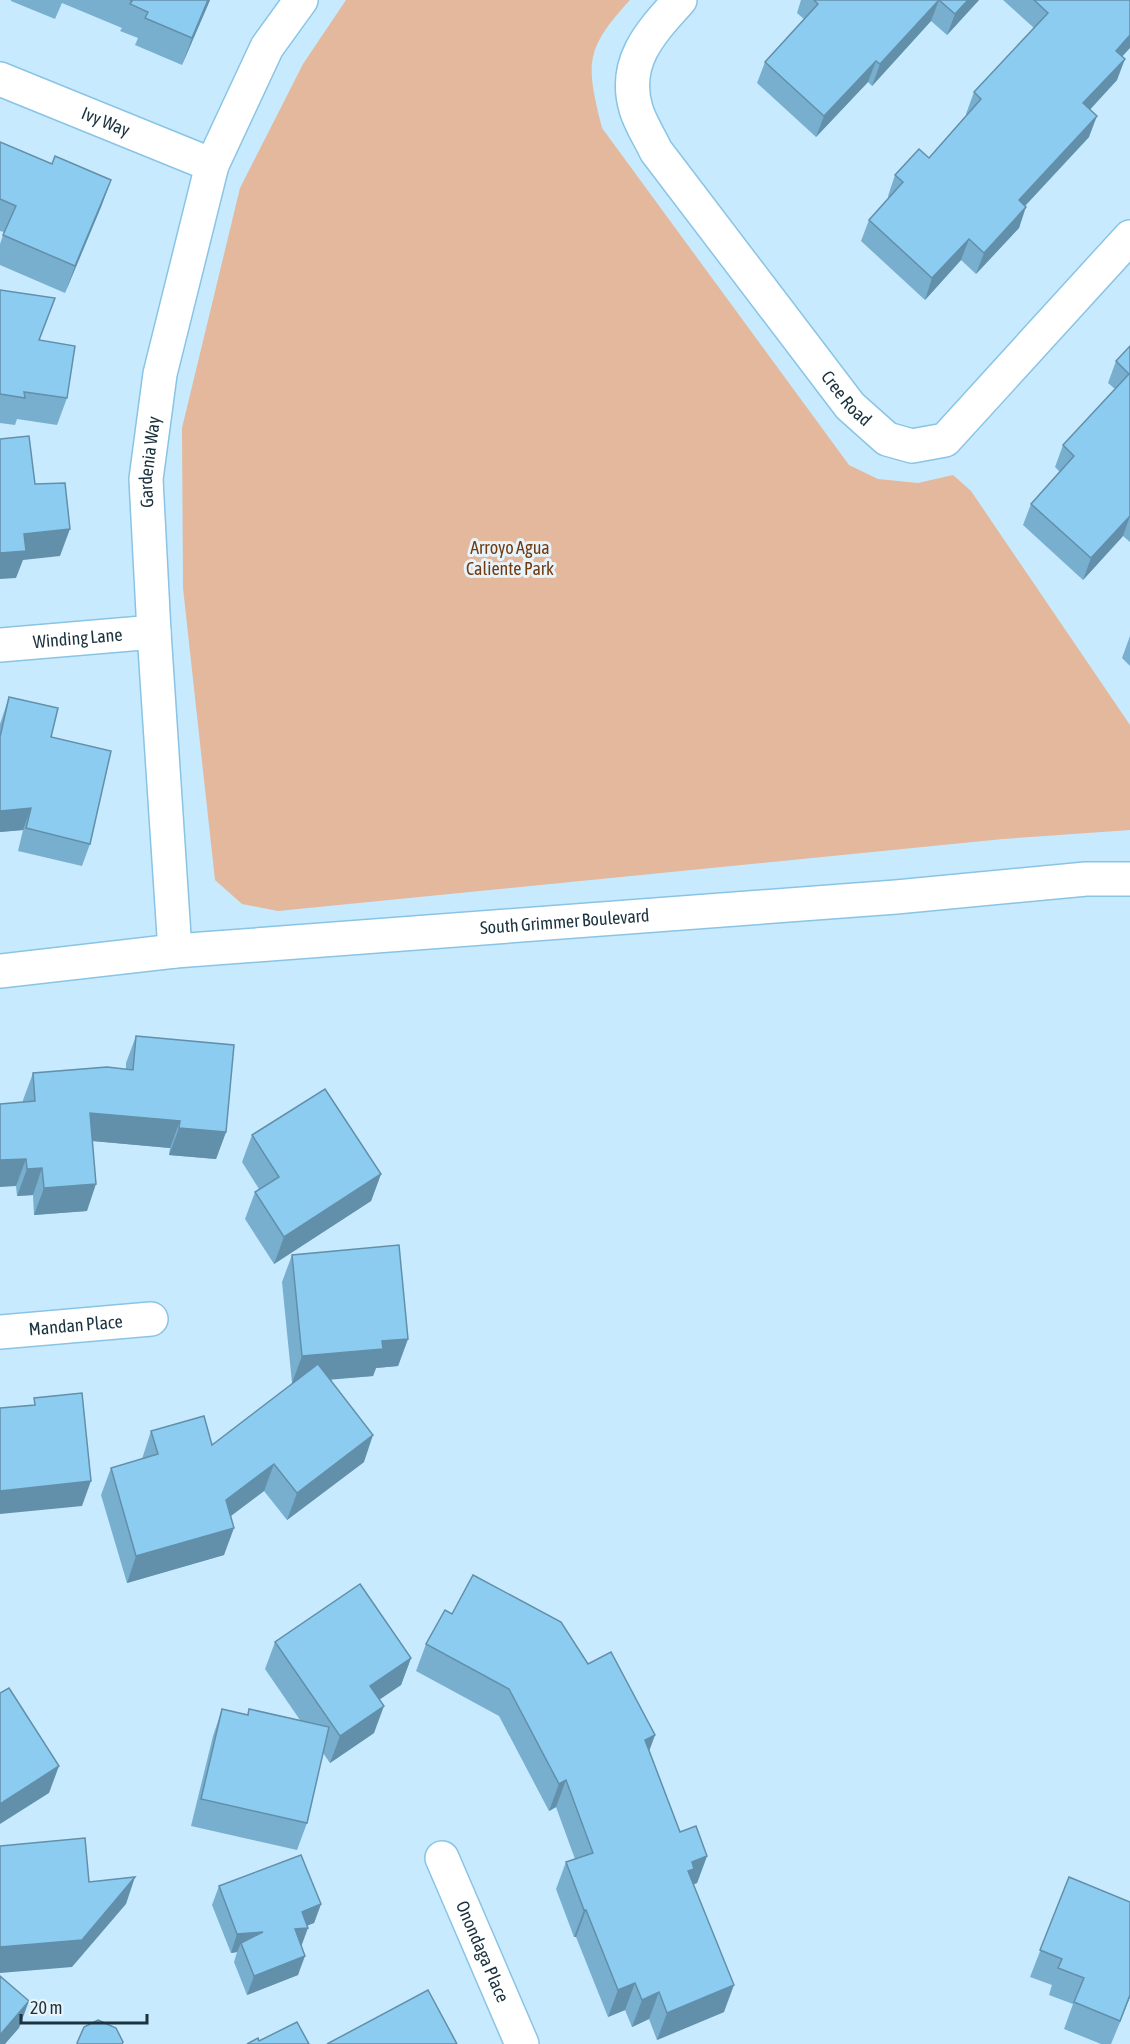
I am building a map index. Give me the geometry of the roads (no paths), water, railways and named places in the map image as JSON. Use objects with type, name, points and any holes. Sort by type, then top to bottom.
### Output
[{"type":"street","name":"Gardenia Way","points":[[175,951],[146,479],[160,374],[212,165],[267,46],[301,0]]},
{"type":"street","name":"Cree Road","points":[[680,0],[641,47],[633,76],[636,109],[656,151],[850,406],[887,439],[912,446],[945,440],[1130,237]]},
{"type":"street","name":"Ivy Way","points":[[0,79],[212,165]]},
{"type":"street","name":"Winding Lane","points":[[0,645],[154,632]]},
{"type":"street","name":"South Grimmer Boulevard","points":[[0,971],[175,951],[896,897],[1086,879],[1130,879]]},
{"type":"street","name":"Mandan Place","points":[[0,1332],[151,1319]]},
{"type":"street","name":"Onondaga Place","points":[[442,1858],[522,2044]]},
{"type":"park label","name":"Arroyo Agua Caliente Park","points":[[510,558]]}]
